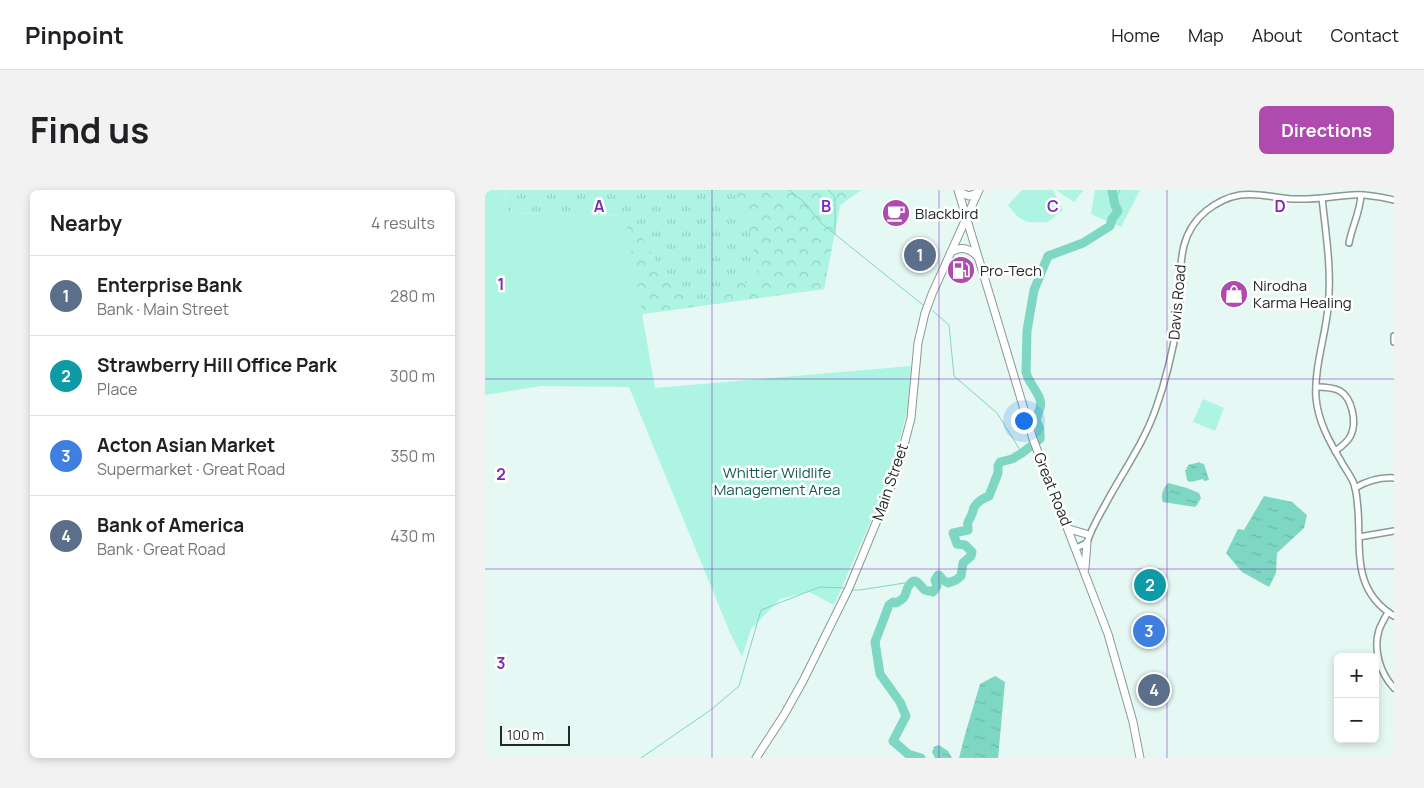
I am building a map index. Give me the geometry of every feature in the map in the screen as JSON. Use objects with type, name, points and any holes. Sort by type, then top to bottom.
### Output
[{"type":"main road","points":[[958,191],[969,196],[978,192]]},
{"type":"main road","name":"Great Road","points":[[958,191],[1033,439],[1108,634],[1122,678],[1133,722],[1139,758]]},
{"type":"main road","name":"Main Street","points":[[755,758],[784,714],[818,651],[849,588],[890,489],[911,418],[918,343],[922,322],[932,294],[978,192]]},
{"type":"main road","points":[[951,252],[955,249],[964,248],[978,256]]},
{"type":"main road","points":[[1069,529],[1088,533]]},
{"type":"main road","points":[[1085,571],[1087,543]]},
{"type":"street","name":"Davis Road","points":[[1087,543],[1088,533],[1144,438],[1155,410],[1173,352],[1183,246],[1193,224],[1204,212],[1217,203],[1241,195],[1257,194],[1297,199],[1379,194],[1394,200]]},
{"type":"street","points":[[1349,243],[1359,212],[1361,195]]},
{"type":"street","points":[[1322,198],[1330,274],[1327,316],[1316,387],[1319,418],[1355,488],[1359,560],[1364,580],[1372,594],[1394,616]]},
{"type":"street","points":[[1394,336],[1394,342]]},
{"type":"street","points":[[1316,387],[1340,391],[1345,395],[1352,410],[1353,429],[1351,435],[1335,451]]},
{"type":"street","points":[[1355,488],[1372,480],[1394,478]]},
{"type":"street","points":[[1359,537],[1394,530]]},
{"type":"street","points":[[1075,545],[1088,533]]},
{"type":"street","points":[[1075,545],[1087,543]]},
{"type":"street","points":[[1388,612],[1379,630],[1377,653],[1385,677],[1394,688]]},
{"type":"green space","name":"Whittier Wildlife Management Area","points":[[485,190],[504,190],[508,213],[625,216],[655,388],[911,366],[907,411],[896,454],[871,521],[834,605],[809,592],[780,599],[751,629],[742,657],[731,635],[629,387],[541,386],[485,395]]},
{"type":"green space","points":[[504,190],[861,190],[840,205],[824,289],[642,314],[625,216],[508,213]]},
{"type":"green space","points":[[734,190],[861,190],[840,205],[824,289],[642,314],[625,216],[637,228],[651,253],[678,288],[688,295],[699,298],[710,297],[722,291],[735,278],[747,283],[759,276],[750,232]]},
{"type":"green space","points":[[1022,190],[1053,190],[1063,210],[1048,222],[1025,221],[1008,205]]},
{"type":"green space","points":[[1056,190],[1084,190],[1074,202]]},
{"type":"green space","points":[[1095,190],[1140,190],[1121,227],[1091,214]]},
{"type":"green space","points":[[1203,399],[1224,408],[1215,431],[1193,422]]},
{"type":"water","points":[[1200,462],[1204,464],[1209,480],[1204,481],[1203,479],[1189,482],[1185,470],[1187,469],[1186,467]]},
{"type":"water","points":[[1168,483],[1199,493],[1201,498],[1197,505],[1195,507],[1163,502],[1163,492]]},
{"type":"water","points":[[1264,496],[1292,502],[1307,515],[1304,528],[1277,553],[1276,573],[1269,587],[1242,572],[1226,553],[1238,529],[1244,530]]},
{"type":"water","points":[[995,676],[1005,682],[998,758],[959,758],[980,684]]},
{"type":"water","points":[[939,745],[948,751],[952,758],[935,758],[932,752],[934,747]]},
{"type":"waterway","points":[[789,190],[804,202],[821,223],[923,305]]},
{"type":"waterway","points":[[828,190],[835,197],[835,234]]},
{"type":"waterway","points":[[921,758],[908,754],[893,741],[906,716],[900,702],[880,674],[875,642],[889,605],[903,598],[912,582],[915,581],[925,590],[933,592],[937,586],[935,580],[938,575],[948,583],[961,576],[963,563],[971,556],[972,552],[965,545],[957,544],[953,533],[968,530],[968,523],[974,507],[979,501],[989,496],[1000,462],[1012,459],[1040,439],[1040,429],[1036,420],[1041,404],[1040,399],[1026,372],[1027,331],[1034,290],[1048,256],[1083,243],[1110,226],[1112,219],[1118,211],[1112,190]]},
{"type":"waterway","points":[[1115,200],[1120,190]]},
{"type":"waterway","points":[[933,311],[949,325],[954,376],[997,413],[1022,453]]},
{"type":"waterway","points":[[852,590],[911,582]]},
{"type":"waterway","points":[[641,758],[712,709],[739,686],[761,610],[820,587],[845,588]]},
{"type":"place","name":"Blackbird","points":[[896,213]]},
{"type":"place","name":"Enterprise Bank","points":[[920,255]]},
{"type":"place","name":"Pro-Tech","points":[[961,270]]},
{"type":"place","name":"Nirodha Karma Healing","points":[[1234,294]]},
{"type":"place","name":"Strawberry Hill Office Park","points":[[1150,585]]},
{"type":"place","name":"Acton Asian Market","points":[[1149,631]]},
{"type":"place","name":"Bank of America","points":[[1154,690]]}]
